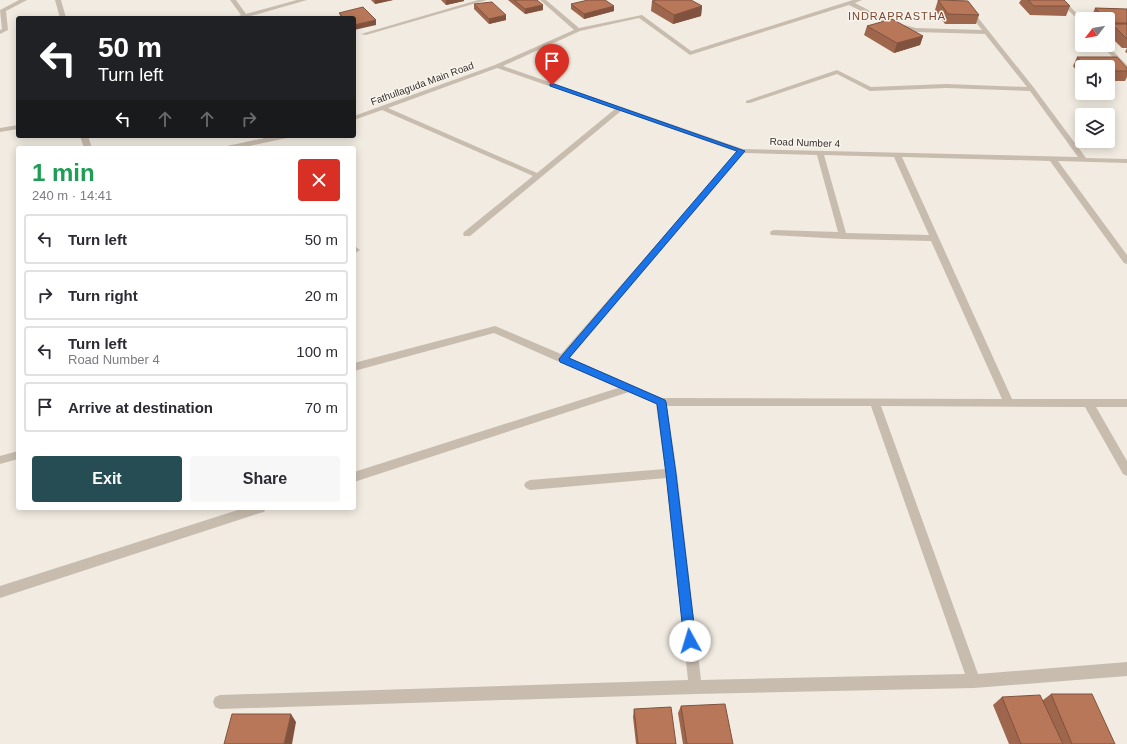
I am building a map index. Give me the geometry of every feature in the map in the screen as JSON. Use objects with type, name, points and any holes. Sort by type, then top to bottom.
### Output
[{"type":"street","points":[[0,32],[5,30],[3,10],[24,0]]},
{"type":"street","points":[[58,0],[62,16]]},
{"type":"street","points":[[233,0],[245,16],[304,0]]},
{"type":"street","points":[[364,34],[484,0]]},
{"type":"street","points":[[543,0],[578,30]]},
{"type":"street","points":[[850,3],[859,0]]},
{"type":"street","points":[[961,0],[1032,89],[1084,160]]},
{"type":"street","points":[[1061,0],[1075,15]]},
{"type":"street","points":[[850,3],[887,22],[916,30],[985,32]]},
{"type":"street","name":"Fathullaguda Main Road","points":[[356,117],[497,66],[578,30],[640,16],[690,53],[850,3]]},
{"type":"street","points":[[1111,52],[1127,69]]},
{"type":"street","name":"Road Number 4","points":[[497,66],[742,151],[1127,161]]},
{"type":"street","points":[[748,102],[837,72],[870,88],[946,86],[1032,89]]},
{"type":"street","points":[[382,108],[539,176]]},
{"type":"street","points":[[466,234],[620,109]]},
{"type":"street","points":[[0,130],[16,127]]},
{"type":"street","points":[[237,146],[266,138]]},
{"type":"street","points":[[563,359],[742,151]]},
{"type":"street","points":[[820,153],[843,236]]},
{"type":"street","points":[[897,155],[1009,403]]},
{"type":"street","points":[[1052,159],[1127,261]]},
{"type":"street","points":[[774,233],[934,238]]},
{"type":"street","points":[[356,366],[495,329],[661,402],[1127,403]]},
{"type":"street","points":[[356,476],[629,388]]},
{"type":"street","points":[[661,402],[671,474],[695,687]]},
{"type":"street","points":[[875,403],[974,681]]},
{"type":"street","points":[[1088,403],[1127,471]]},
{"type":"street","points":[[0,460],[16,456]]},
{"type":"street","points":[[530,485],[671,474]]},
{"type":"street","points":[[0,592],[254,510]]},
{"type":"street","points":[[220,702],[695,687],[974,681],[1127,669]]},
{"type":"building","points":[[514,0],[537,0],[543,5],[525,9]]},
{"type":"building","points":[[588,0],[605,0],[614,6],[584,14],[571,4]]},
{"type":"building","points":[[691,0],[702,6],[674,15],[652,1]]},
{"type":"building","points":[[938,0],[968,1],[979,15],[948,14]]},
{"type":"building","points":[[1028,0],[1064,0],[1070,6],[1034,6]]},
{"type":"building","points":[[492,2],[506,15],[489,19],[474,4]]},
{"type":"building","points":[[363,7],[376,20],[356,25],[356,16],[342,16],[339,13]]},
{"type":"building","points":[[1095,8],[1127,9],[1127,23],[1115,23],[1115,12],[1099,12]]},
{"type":"building","points":[[892,19],[923,36],[897,43],[867,26]]},
{"type":"building","points":[[1115,24],[1127,24],[1127,39],[1115,27]]},
{"type":"building","points":[[1077,57],[1117,57],[1127,68],[1127,71],[1115,71],[1115,60],[1080,60]]},
{"type":"building","points":[[1051,694],[1092,694],[1115,744],[1072,744]]},
{"type":"building","points":[[1040,695],[1063,744],[1021,744],[1002,697]]},
{"type":"building","points":[[725,704],[733,744],[687,744],[681,706]]},
{"type":"building","points":[[671,707],[676,744],[638,744],[634,709]]},
{"type":"building","points":[[232,714],[291,714],[284,744],[224,744]]},
{"type":"district","name":"INDRAPRASTHA","points":[[897,16]]},
{"type":"route","points":[[552,85],[742,151],[563,359],[661,402],[671,474],[690,641]]}]
